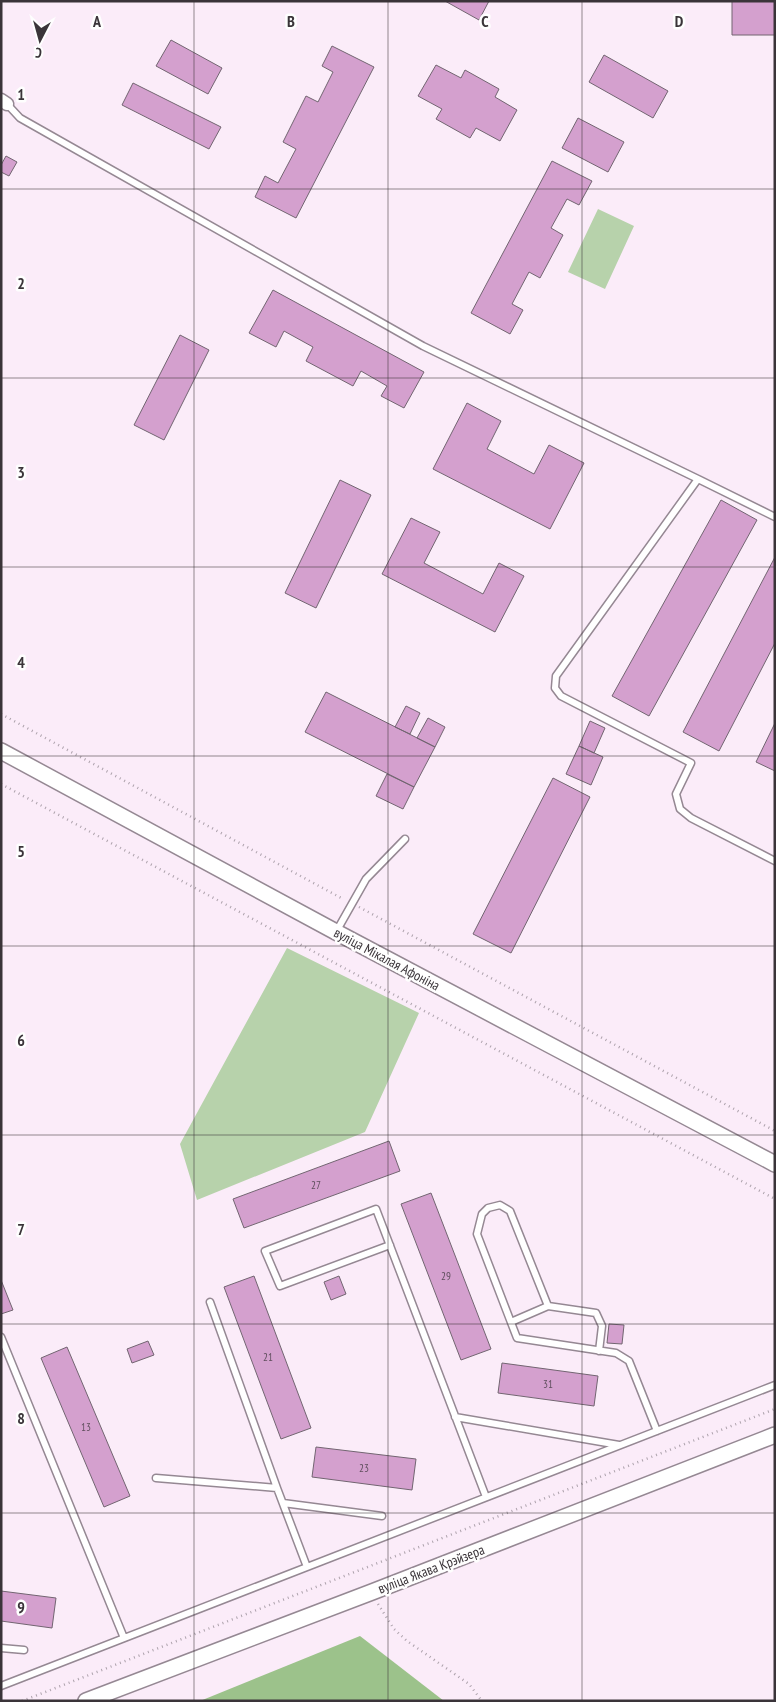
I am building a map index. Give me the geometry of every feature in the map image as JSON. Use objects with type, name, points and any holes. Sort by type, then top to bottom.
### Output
[{"type":"street","name":"вуліца Мікалая Афоніна","points":[[1,751],[336,932],[775,1164]]},
{"type":"street","name":"вуліца Якава Крэйзера","points":[[86,1701],[775,1435]]},
{"type":"lane","points":[[4,102],[20,118],[423,346],[775,517]]},
{"type":"lane","points":[[698,479],[556,676],[555,688],[561,696],[691,763],[676,794],[680,809],[691,818],[775,861]]},
{"type":"lane","points":[[336,932],[366,878],[404,839]]},
{"type":"lane","points":[[548,1306],[510,1211],[500,1205],[488,1208],[482,1214],[477,1234],[517,1338],[616,1353],[629,1361],[657,1431]]},
{"type":"lane","points":[[390,1245],[280,1286],[265,1251],[376,1209],[390,1245],[455,1417],[486,1497]]},
{"type":"lane","points":[[210,1302],[307,1566]]},
{"type":"lane","points":[[511,1322],[548,1306],[596,1313],[602,1326],[599,1351]]},
{"type":"lane","points":[[1,1337],[124,1638]]},
{"type":"lane","points":[[1,1686],[775,1385]]},
{"type":"lane","points":[[455,1417],[620,1445]]},
{"type":"lane","points":[[156,1478],[277,1488]]},
{"type":"lane","points":[[283,1503],[382,1516]]},
{"type":"lane","points":[[1,1648],[24,1650]]},
{"type":"path","points":[[1,714],[775,1131]]},
{"type":"path","points":[[1,784],[775,1199]]},
{"type":"path","points":[[22,1701],[775,1409]]},
{"type":"path","points":[[372,1592],[394,1629],[407,1641],[469,1684],[482,1701]]},
{"type":"green space","points":[[598,209],[634,226],[605,289],[568,272]]},
{"type":"green space","points":[[287,948],[419,1013],[365,1132],[197,1200],[180,1144]]},
{"type":"green space","points":[[360,1636],[444,1701],[200,1701]]},
{"type":"building","points":[[445,1],[489,1],[479,20]]},
{"type":"building","points":[[732,1],[775,1],[775,35],[732,35]]},
{"type":"building","points":[[171,40],[222,68],[208,94],[156,66]]},
{"type":"building","points":[[332,46],[374,67],[296,218],[255,197],[265,176],[278,183],[296,149],[283,142],[306,96],[318,102],[333,72],[322,66]]},
{"type":"building","points":[[604,55],[668,91],[653,118],[589,82]]},
{"type":"building","points":[[436,65],[461,78],[465,70],[499,89],[495,97],[517,110],[500,141],[476,128],[470,138],[436,119],[442,109],[418,96]]},
{"type":"building","points":[[133,83],[221,127],[209,149],[122,105]]},
{"type":"building","points":[[578,118],[624,142],[608,172],[562,148]]},
{"type":"building","points":[[6,156],[17,162],[9,176],[1,172],[1,165]]},
{"type":"building","points":[[552,161],[592,181],[579,205],[567,199],[551,228],[563,235],[540,278],[529,272],[512,304],[523,310],[510,334],[471,313]]},
{"type":"building","points":[[273,290],[424,372],[404,408],[381,396],[387,386],[361,371],[353,386],[306,361],[313,347],[284,331],[276,347],[249,333]]},
{"type":"building","points":[[180,335],[209,350],[164,440],[134,425]]},
{"type":"building","points":[[467,403],[501,421],[487,449],[534,474],[549,445],[584,463],[550,529],[433,469]]},
{"type":"building","points":[[340,480],[371,495],[316,608],[285,593]]},
{"type":"building","points":[[721,500],[757,520],[649,716],[612,696]]},
{"type":"building","points":[[411,518],[440,532],[424,563],[483,594],[499,563],[524,576],[495,632],[382,574]]},
{"type":"building","points":[[775,557],[775,643],[719,751],[683,732]]},
{"type":"building","points":[[326,692],[435,747],[414,787],[305,732]]},
{"type":"building","points":[[406,706],[420,713],[410,734],[395,727]]},
{"type":"building","points":[[428,718],[445,727],[435,747],[417,738]]},
{"type":"building","points":[[590,721],[605,728],[594,753],[579,746]]},
{"type":"building","points":[[775,723],[775,771],[756,762]]},
{"type":"building","points":[[579,746],[603,757],[591,785],[566,774]]},
{"type":"building","points":[[387,774],[414,787],[403,809],[376,796]]},
{"type":"building","points":[[553,778],[590,797],[511,953],[473,934]]},
{"type":"building","points":[[389,1141],[400,1171],[244,1228],[233,1199]]},
{"type":"building","points":[[431,1193],[491,1349],[461,1360],[401,1204]]},
{"type":"building","points":[[254,1276],[311,1428],[281,1439],[224,1287]]},
{"type":"building","points":[[339,1276],[346,1294],[331,1300],[324,1282]]},
{"type":"building","points":[[1,1280],[13,1310],[1,1314]]},
{"type":"building","points":[[609,1324],[624,1325],[622,1344],[607,1343]]},
{"type":"building","points":[[148,1341],[154,1355],[132,1363],[127,1349]]},
{"type":"building","points":[[67,1347],[130,1496],[104,1507],[41,1358]]},
{"type":"building","points":[[502,1363],[598,1376],[594,1406],[498,1393]]},
{"type":"building","points":[[316,1447],[416,1459],[412,1490],[312,1477]]},
{"type":"building","points":[[1,1591],[56,1598],[52,1628],[1,1621]]}]
